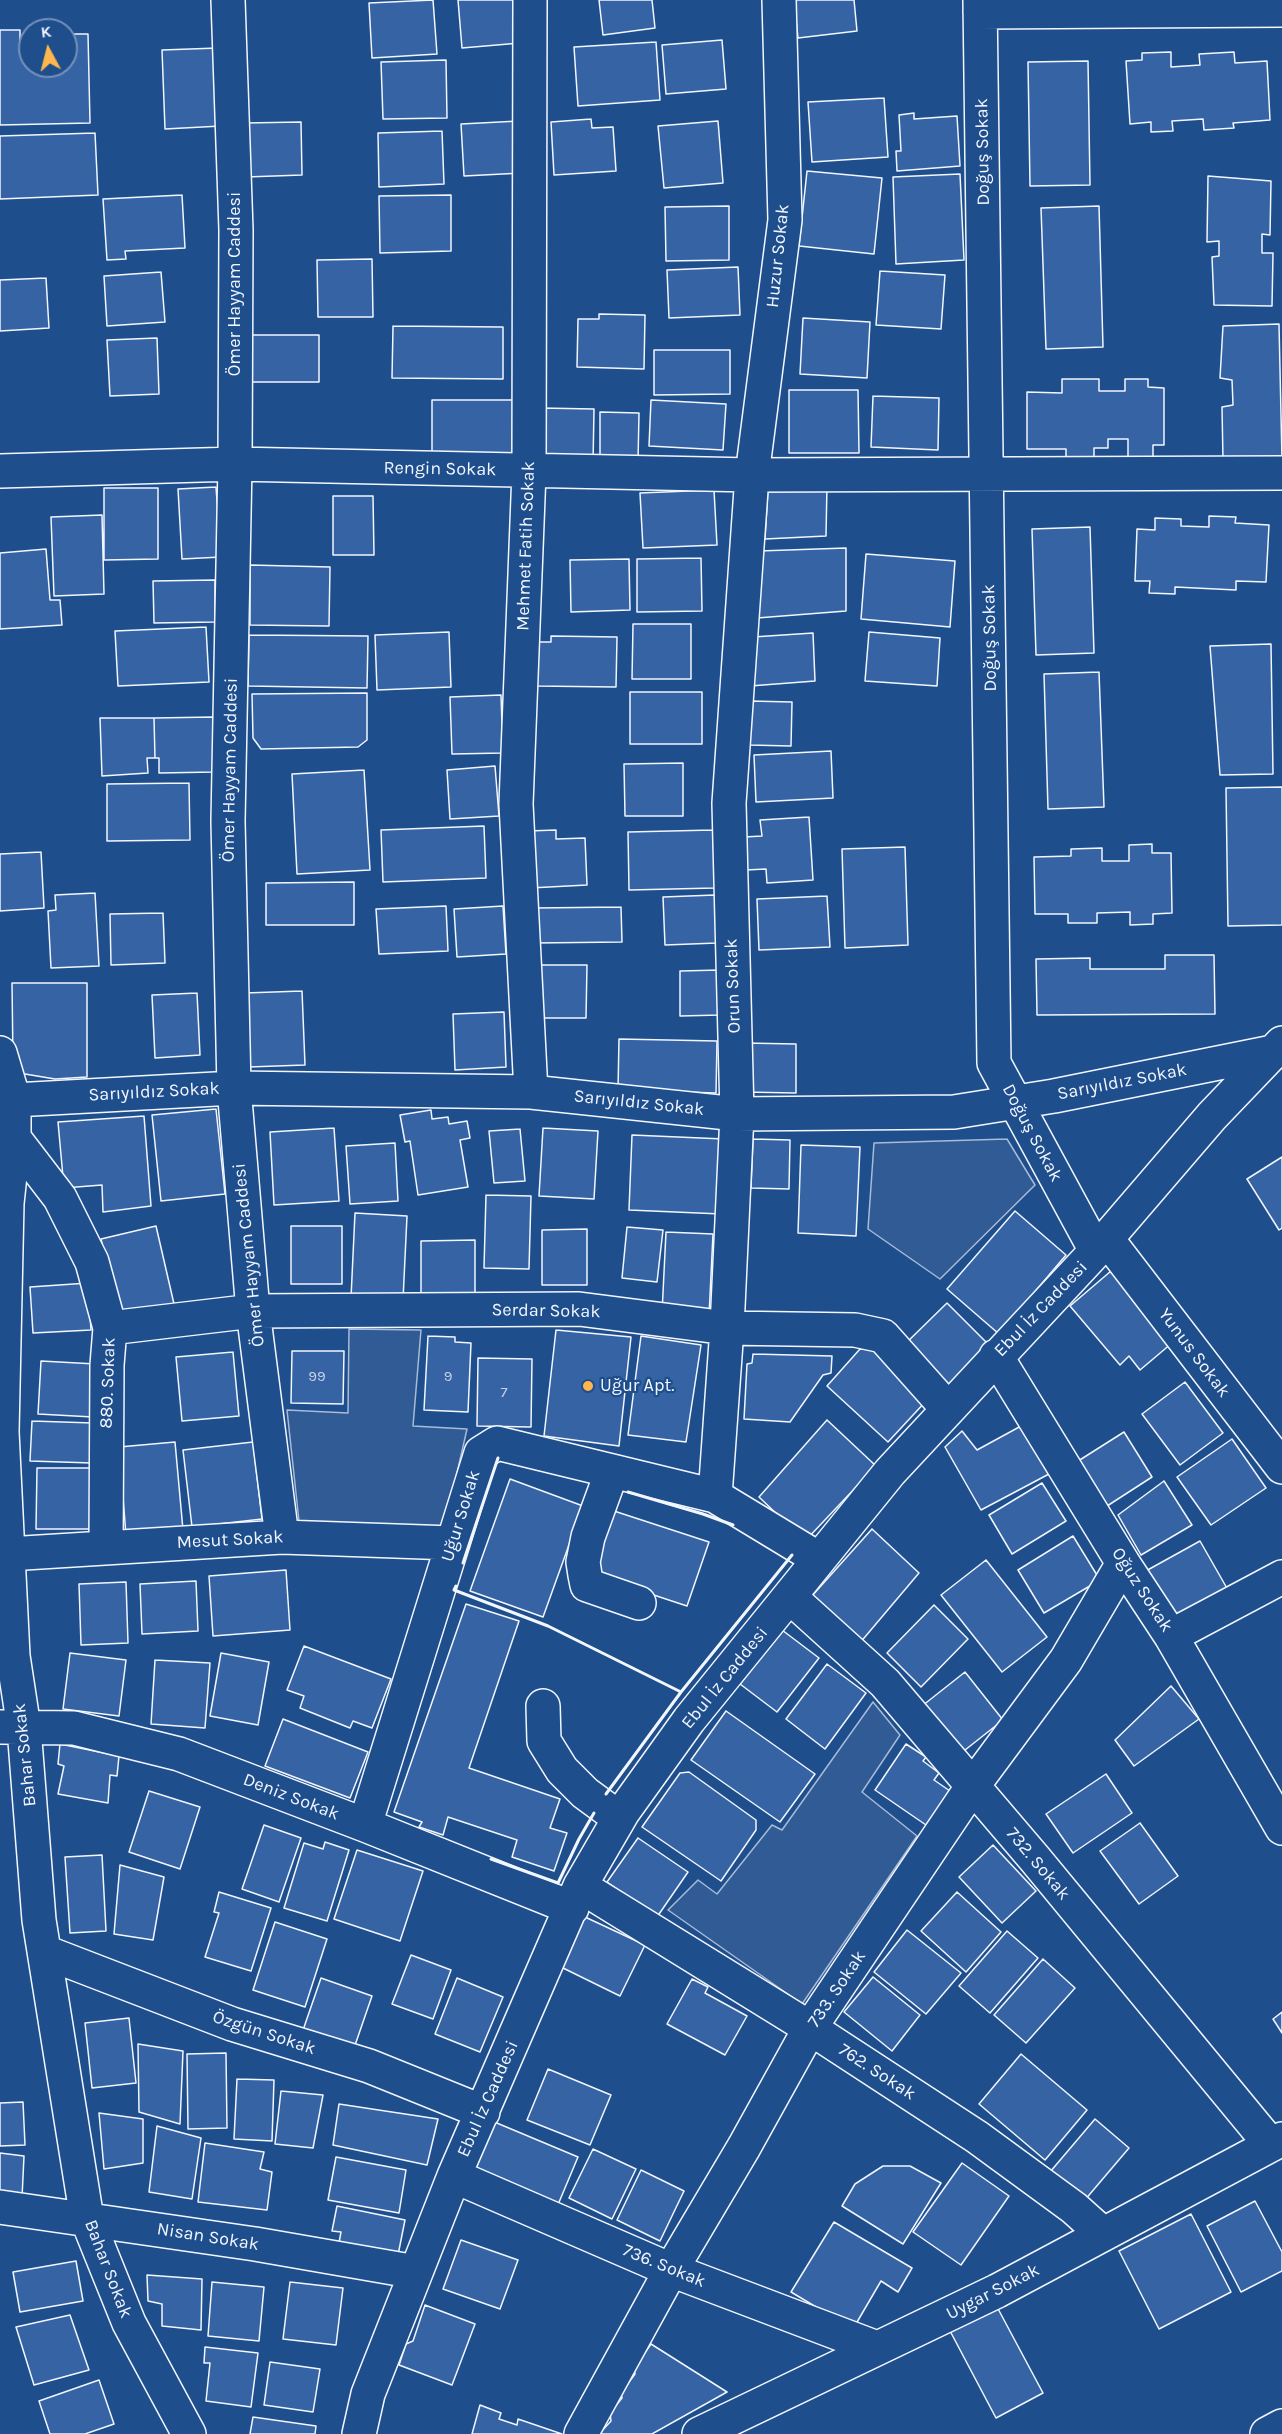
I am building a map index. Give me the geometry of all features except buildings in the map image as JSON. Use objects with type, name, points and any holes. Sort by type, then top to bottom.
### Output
[{"type":"street","name":"Ömer Hayyam Caddesi","points":[[228,0],[236,230],[235,464],[228,821],[234,1088],[253,1311],[282,1537]]},
{"type":"street","name":"Mehmet Fatih Sokak","points":[[530,0],[529,472],[516,804],[531,1092]]},
{"type":"street","name":"Huzur Sokak","points":[[752,475],[785,220],[779,0]]},
{"type":"street","points":[[980,6],[1282,9]]},
{"type":"street","name":"Doğuş Sokak","points":[[980,6],[988,473],[994,1063],[1015,1102],[1102,1245]]},
{"type":"street","name":"Rengin Sokak","points":[[0,471],[235,464],[752,475],[1282,473]]},
{"type":"street","name":"Orun Sokak","points":[[716,1496],[737,1114],[729,802],[752,475]]},
{"type":"street","name":"Sarıyıldız Sokak","points":[[7,1101],[234,1088],[531,1092],[737,1114],[954,1112],[1015,1102],[1278,1048]]},
{"type":"street","name":"Ebul İz Caddesi","points":[[359,2434],[368,2394],[454,2176],[576,1897],[619,1818],[689,1720],[890,1472],[1102,1245],[1212,1116],[1278,1048]]},
{"type":"street","name":"Bahar Sokak","points":[[0,1053],[14,1138],[7,1203],[2,1432],[14,1656],[12,1727],[39,1920],[87,2219],[129,2323],[189,2434]]},
{"type":"street","name":"880. Sokak","points":[[14,1138],[60,1198],[92,1262],[111,1328],[107,1365],[106,1546]]},
{"type":"street","name":"Yunus Sokak","points":[[1102,1245],[1282,1467]]},
{"type":"street","name":"Serdar Sokak","points":[[111,1328],[253,1311],[579,1309],[727,1328],[855,1330],[883,1336],[948,1409]]},
{"type":"street","name":"Oğuz Sokak","points":[[996,1356],[1123,1563],[1171,1636],[1282,1828]]},
{"type":"street","name":"Uğur Sokak","points":[[365,1825],[481,1453],[497,1443],[716,1496],[819,1559]]},
{"type":"street","points":[[612,1471],[588,1537],[583,1562],[587,1585],[639,1603]]},
{"type":"street","name":"Mesut Sokak","points":[[8,1554],[106,1546],[282,1537],[452,1543]]},
{"type":"street","name":"733. Sokak","points":[[581,2434],[671,2270],[744,2147],[810,2028],[972,1787],[1066,1660],[1123,1563]]},
{"type":"street","points":[[1171,1636],[1282,1577]]},
{"type":"street","name":"732. Sokak","points":[[790,1597],[885,1683],[1276,2142]]},
{"type":"street","points":[[543,1706],[544,1741],[562,1770],[585,1793],[619,1818]]},
{"type":"street","name":"Deniz Sokak","points":[[12,1727],[74,1728],[179,1754],[365,1825],[576,1897]]},
{"type":"street","name":"762. Sokak","points":[[576,1897],[810,2028],[977,2138],[1074,2208],[1103,2234]]},
{"type":"street","name":"Özgün Sokak","points":[[45,1952],[232,2024],[369,2066],[483,2112]]},
{"type":"street","name":"Uygar Sokak","points":[[699,2434],[998,2291],[1276,2142]]},
{"type":"street","name":"736. Sokak","points":[[454,2176],[671,2270],[877,2348]]},
{"type":"street","name":"Nisan Sokak","points":[[0,2207],[255,2244],[416,2272]]},
{"type":"street","points":[[1268,2434],[1282,2426]]},
{"type":"shaded area","points":[[1007,1139],[1035,1185],[940,1279],[868,1229],[874,1143]]},
{"type":"shaded area","points":[[349,1329],[421,1330],[413,1426],[467,1429],[444,1530],[299,1521],[287,1410],[348,1413]]},
{"type":"shaded area","points":[[873,1702],[900,1735],[862,1792],[917,1836],[802,2004],[668,1910],[698,1880],[717,1894],[772,1825],[782,1830]]},
{"type":"wall","points":[[463,1563],[498,1458]]},
{"type":"wall","points":[[628,1492],[733,1525]]},
{"type":"wall","points":[[456,1586],[454,1590],[548,1626],[681,1692],[792,1555]]},
{"type":"wall","points":[[606,1794],[681,1692]]},
{"type":"wall","points":[[491,1859],[558,1883],[594,1813]]},
{"type":"place","name":"Uğur Apt.","points":[[588,1386]]}]
